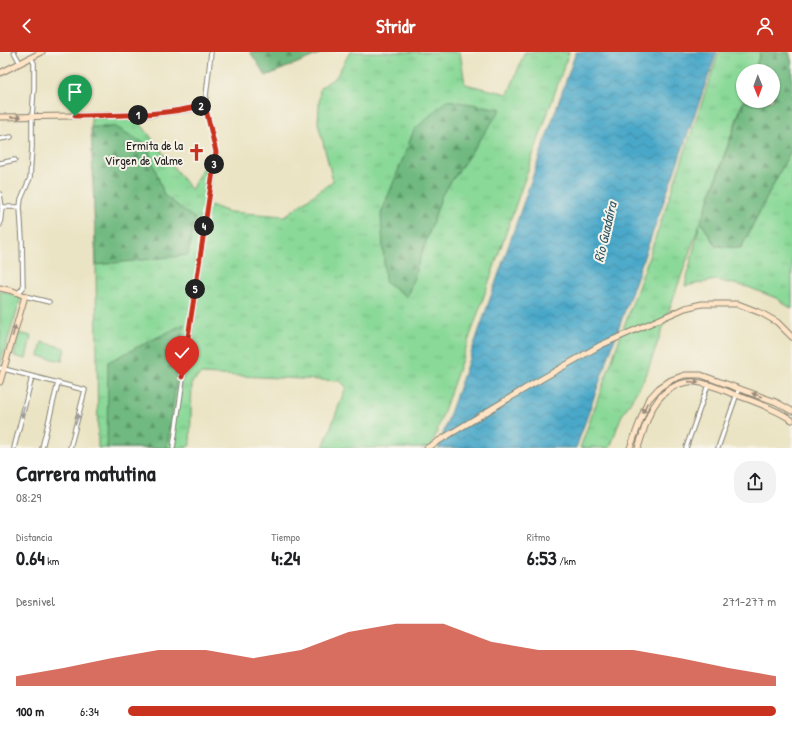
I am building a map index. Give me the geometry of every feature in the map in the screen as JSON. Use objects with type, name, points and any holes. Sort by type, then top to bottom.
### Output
[{"type":"street","points":[[14,52],[20,63]]},
{"type":"street","points":[[0,73],[42,52]]},
{"type":"street","points":[[173,448],[216,152],[205,105],[211,52]]},
{"type":"street","points":[[15,292],[22,288],[20,206],[21,199],[30,178],[34,88],[34,63],[31,58]]},
{"type":"street","points":[[0,117],[144,115],[189,109],[205,105]]},
{"type":"street","points":[[0,139],[11,137]]},
{"type":"street","points":[[0,163],[15,160]]},
{"type":"street","points":[[0,194],[0,225]]},
{"type":"street","points":[[1,207],[20,206]]},
{"type":"street","points":[[0,288],[49,302]]},
{"type":"street","points":[[0,382],[2,369],[25,296]]},
{"type":"street","points":[[428,448],[601,345],[685,308],[702,304],[738,304],[762,313],[777,322],[792,337]]},
{"type":"street","points":[[2,369],[85,390],[70,448]]},
{"type":"street","points":[[630,448],[648,400],[659,388],[671,380],[685,375],[701,375],[776,402],[792,411]]},
{"type":"street","points":[[14,448],[32,376]]},
{"type":"street","points":[[638,448],[651,410],[656,403],[672,387],[690,381],[708,385],[774,408],[792,420]]},
{"type":"street","points":[[42,448],[58,383]]},
{"type":"street","points":[[686,448],[708,385]]},
{"type":"street","points":[[719,448],[739,388]]},
{"type":"green space","points":[[250,52],[324,52],[266,76]]},
{"type":"green space","points":[[350,52],[460,52],[465,84],[508,94],[525,52],[569,52],[431,448],[323,448],[346,387],[340,381],[201,374],[192,382],[190,445],[186,448],[98,448],[96,265],[91,116],[134,115],[191,190],[214,146],[208,204],[229,212],[285,216],[333,181],[318,123],[320,88],[336,77]]},
{"type":"green space","points":[[719,52],[759,52],[760,54],[756,64],[736,64],[736,108],[741,108],[701,222],[716,246],[741,248],[792,148],[792,309],[776,298],[748,287],[716,280],[685,286],[700,223],[645,378],[621,417],[610,448],[580,448],[644,271]]},
{"type":"green space","points":[[759,52],[789,52],[792,63],[792,148],[741,248],[716,246],[701,222],[742,108],[780,108],[780,64],[757,64],[760,55]]},
{"type":"green space","points":[[447,100],[501,109],[442,195],[407,297],[385,281],[381,214],[414,130]]},
{"type":"green space","points":[[91,127],[116,127],[147,145],[164,195],[195,219],[188,255],[96,265]]},
{"type":"green space","points":[[0,290],[21,298],[0,365]]},
{"type":"green space","points":[[184,324],[167,448],[107,448],[108,362]]},
{"type":"green space","points":[[19,333],[31,336],[26,359],[14,356]]},
{"type":"green space","points":[[42,342],[65,348],[62,361],[39,356]]},
{"type":"water","name":"Río Guadaíra","points":[[576,52],[717,52],[576,448],[438,448]]},
{"type":"place","name":"Ermita de la Virgen de Valme","points":[[196,152]]},
{"type":"route","points":[[75,116],[144,115],[189,109],[205,105],[216,152],[182,377]]}]
